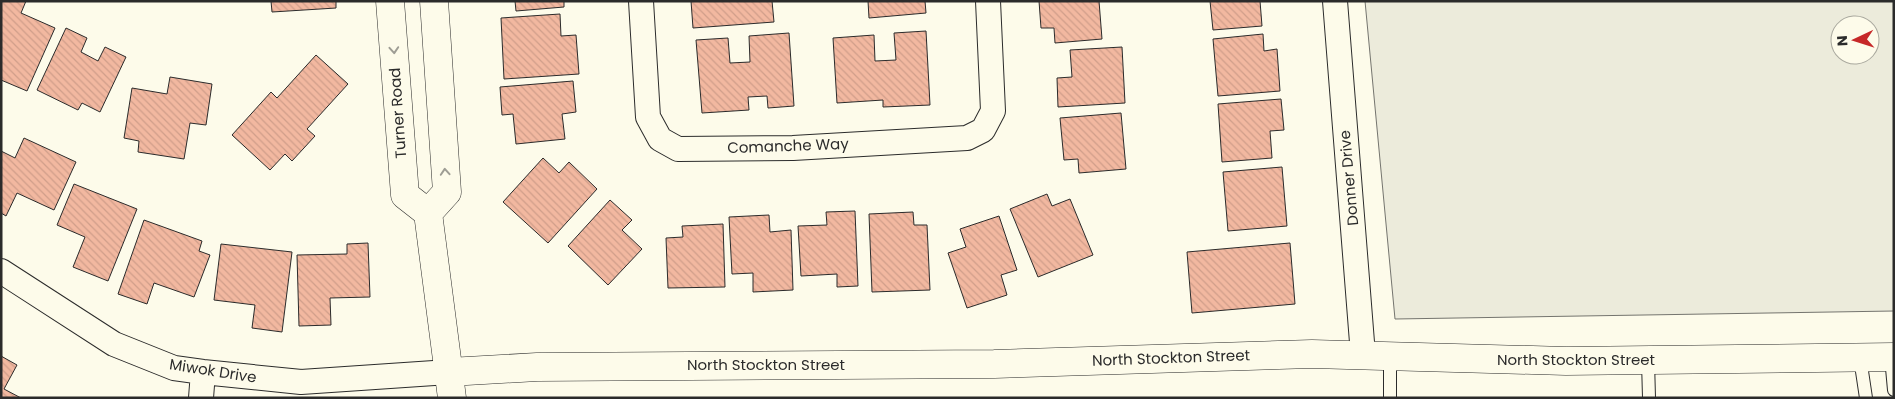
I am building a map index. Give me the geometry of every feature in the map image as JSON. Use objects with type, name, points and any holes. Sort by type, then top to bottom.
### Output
[{"type":"street","name":"Turner Road","points":[[390,1],[405,195],[428,213]]},
{"type":"street","points":[[434,1],[447,192],[428,213],[450,385]]},
{"type":"street","name":"Comanche Way","points":[[641,1],[648,117],[660,139],[678,150],[793,148],[968,138],[983,130],[993,111],[988,1]]},
{"type":"street","name":"Donner Drive","points":[[1334,1],[1364,355]]},
{"type":"street","name":"Miwok Drive","points":[[1,271],[114,344],[174,368],[301,382],[450,385]]},
{"type":"street","name":"North Stockton Street","points":[[450,385],[537,367],[994,364],[1312,354],[1566,361],[1892,357]]},
{"type":"street","points":[[201,398],[203,372]]},
{"type":"lane","points":[[1390,356],[1390,398]]},
{"type":"lane","points":[[1892,357],[1894,390]]},
{"type":"lane","points":[[1860,358],[1866,398]]},
{"type":"lane","points":[[1648,361],[1649,398]]},
{"type":"shaded area","points":[[1365,1],[1894,1],[1894,311],[1395,319]]},
{"type":"building","points":[[1,1],[26,1],[21,13],[55,28],[27,91],[1,80]]},
{"type":"building","points":[[271,1],[336,1],[336,8],[272,12]]},
{"type":"building","points":[[515,1],[564,1],[564,7],[516,11]]},
{"type":"building","points":[[691,1],[772,1],[774,22],[693,28]]},
{"type":"building","points":[[868,1],[925,1],[926,13],[869,18]]},
{"type":"building","points":[[1039,1],[1099,1],[1102,39],[1055,43],[1054,28],[1041,28]]},
{"type":"building","points":[[1210,1],[1260,1],[1262,26],[1213,30]]},
{"type":"building","points":[[560,14],[561,36],[576,35],[579,74],[504,79],[501,18]]},
{"type":"building","points":[[66,28],[87,38],[81,52],[98,61],[105,47],[126,57],[100,112],[82,103],[78,110],[37,90]]},
{"type":"building","points":[[926,31],[930,105],[883,107],[883,100],[837,103],[833,38],[874,35],[875,61],[896,60],[894,33]]},
{"type":"building","points":[[789,33],[794,106],[768,108],[767,96],[748,97],[749,110],[702,113],[696,40],[728,38],[730,63],[750,62],[749,36]]},
{"type":"building","points":[[1263,34],[1264,51],[1277,49],[1280,91],[1218,96],[1213,39]]},
{"type":"building","points":[[1122,47],[1125,103],[1058,107],[1057,78],[1072,77],[1070,50]]},
{"type":"building","points":[[316,55],[348,84],[307,129],[315,136],[292,161],[285,154],[270,170],[232,135],[271,92],[277,98]]},
{"type":"building","points":[[170,77],[212,84],[206,125],[190,123],[184,159],[138,152],[139,141],[124,138],[132,88],[167,94]]},
{"type":"building","points":[[573,81],[576,112],[562,114],[565,139],[516,144],[513,114],[502,115],[500,87]]},
{"type":"building","points":[[1281,99],[1284,130],[1270,131],[1272,158],[1222,162],[1218,104]]},
{"type":"building","points":[[1121,113],[1126,169],[1079,173],[1078,159],[1064,160],[1060,118]]},
{"type":"building","points":[[24,138],[76,162],[54,210],[17,193],[6,216],[1,213],[1,151],[15,158]]},
{"type":"building","points":[[543,158],[559,173],[569,162],[597,189],[548,243],[503,202]]},
{"type":"building","points":[[1282,167],[1287,226],[1228,231],[1223,172]]},
{"type":"building","points":[[74,184],[137,209],[108,281],[73,267],[85,237],[57,225]]},
{"type":"building","points":[[1047,194],[1052,206],[1070,199],[1093,255],[1038,277],[1010,209]]},
{"type":"building","points":[[610,200],[632,220],[622,230],[642,249],[608,285],[568,246]]},
{"type":"building","points":[[855,211],[858,286],[837,287],[837,274],[801,276],[798,226],[827,225],[826,212]]},
{"type":"building","points":[[913,212],[914,225],[927,225],[930,290],[872,292],[869,214]]},
{"type":"building","points":[[769,215],[770,232],[791,230],[793,290],[753,292],[753,273],[732,274],[729,217]]},
{"type":"building","points":[[999,216],[1017,270],[1001,275],[1007,295],[967,308],[948,253],[966,247],[960,229]]},
{"type":"building","points":[[144,220],[202,241],[199,251],[210,255],[194,297],[154,283],[147,304],[118,294]]},
{"type":"building","points":[[723,224],[725,287],[668,288],[666,238],[683,237],[682,226]]},
{"type":"building","points":[[368,243],[370,297],[330,298],[331,325],[299,326],[297,255],[347,254],[347,244]]},
{"type":"building","points":[[1290,243],[1295,304],[1192,313],[1187,252]]},
{"type":"building","points":[[221,244],[292,252],[282,332],[252,328],[255,305],[214,300]]},
{"type":"building","points":[[1,356],[17,365],[4,389],[21,398],[1,398]]}]
